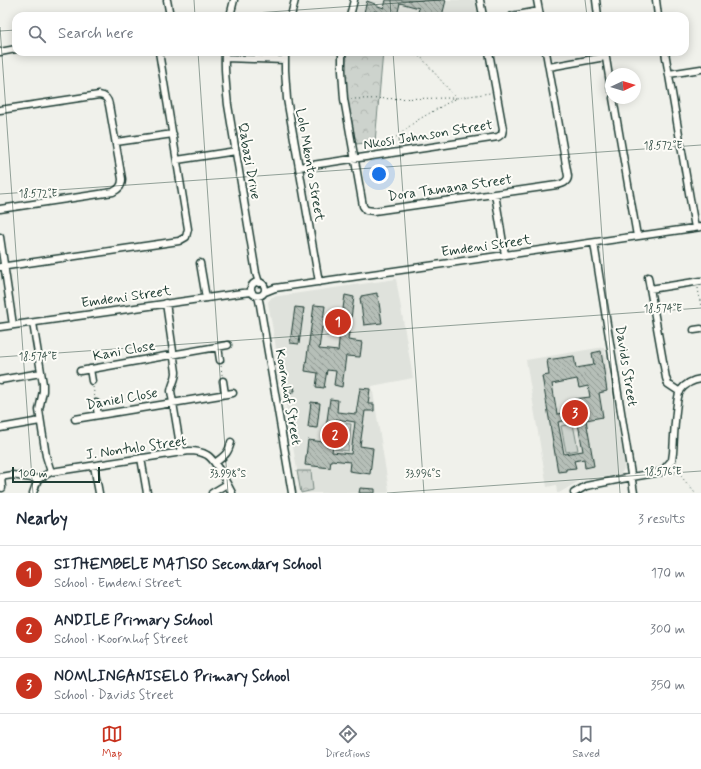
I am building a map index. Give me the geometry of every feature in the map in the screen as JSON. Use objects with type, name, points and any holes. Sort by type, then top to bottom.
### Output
[{"type":"street","points":[[167,0],[169,12]]},
{"type":"street","points":[[231,12],[234,0]]},
{"type":"street","points":[[292,12],[295,0]]},
{"type":"street","points":[[351,12],[354,0]]},
{"type":"street","points":[[480,0],[482,12]]},
{"type":"street","points":[[537,0],[539,12]]},
{"type":"street","points":[[596,0],[598,12]]},
{"type":"street","points":[[656,0],[658,12]]},
{"type":"street","points":[[0,52],[12,50]]},
{"type":"street","points":[[2,266],[179,241],[186,237],[188,229],[160,56]]},
{"type":"street","name":"Qabazi Drive","points":[[225,56],[225,77],[228,105],[258,289]]},
{"type":"street","points":[[237,56],[285,60]]},
{"type":"street","name":"Lolo Mkonto Street","points":[[285,56],[287,99],[318,282]]},
{"type":"street","name":"Dora Tamana Street","points":[[342,56],[344,99],[363,206],[369,211],[564,184],[568,176],[547,56]]},
{"type":"street","name":"Nkosi Johnson Street","points":[[299,167],[498,137],[502,134],[503,129],[490,56]]},
{"type":"street","points":[[549,67],[600,56]]},
{"type":"street","points":[[605,56],[607,68]]},
{"type":"street","points":[[666,56],[698,227]]},
{"type":"street","points":[[668,74],[701,68]]},
{"type":"street","points":[[0,110],[98,95],[106,97],[108,100],[122,178],[121,185],[113,192],[0,209]]},
{"type":"street","points":[[613,104],[637,236]]},
{"type":"street","points":[[116,142],[172,134]]},
{"type":"street","points":[[177,160],[236,150]]},
{"type":"street","points":[[495,194],[504,255]]},
{"type":"street","name":"Emdeni Street","points":[[0,327],[698,227]]},
{"type":"street","points":[[0,237],[2,266],[13,325]]},
{"type":"street","name":"Davids Street","points":[[594,242],[634,493]]},
{"type":"street","points":[[200,263],[206,298]]},
{"type":"street","points":[[648,277],[666,378],[668,384],[680,392]]},
{"type":"street","points":[[650,289],[699,281]]},
{"type":"street","name":"Koornhof Street","points":[[258,289],[292,493]]},
{"type":"street","points":[[166,304],[176,377],[171,389],[181,451]]},
{"type":"street","points":[[33,323],[43,384],[43,391],[39,405],[40,421],[46,456],[51,472]]},
{"type":"street","points":[[694,330],[701,329]]},
{"type":"street","name":"Kani Close","points":[[80,370],[228,345]]},
{"type":"street","points":[[218,347],[220,360]]},
{"type":"street","points":[[90,369],[92,381]]},
{"type":"street","points":[[0,380],[41,373]]},
{"type":"street","points":[[574,493],[586,486],[657,473],[664,470],[672,460],[677,401],[680,392],[689,383],[694,380],[701,379]]},
{"type":"street","points":[[223,381],[225,394]]},
{"type":"street","name":"Daniel Close","points":[[75,419],[233,393]]},
{"type":"street","points":[[96,403],[98,415]]},
{"type":"street","points":[[0,428],[40,421]]},
{"type":"street","points":[[215,463],[227,454],[231,442]]},
{"type":"street","name":"J. Nontulo Street","points":[[38,479],[51,472],[181,451],[195,451],[211,458],[232,493]]},
{"type":"street","points":[[141,458],[147,493]]},
{"type":"street","points":[[94,466],[99,493]]},
{"type":"street","points":[[2,488],[0,477],[12,475],[38,479],[33,493]]},
{"type":"street","points":[[212,493],[227,484]]},
{"type":"path","points":[[417,56],[421,57],[456,98]]},
{"type":"path","points":[[344,99],[456,98],[496,92]]},
{"type":"path","points":[[384,147],[416,121],[456,98]]},
{"type":"path","points":[[699,281],[701,307]]},
{"type":"path","points":[[220,360],[223,381]]},
{"type":"path","points":[[92,381],[96,403]]},
{"type":"path","points":[[664,470],[680,475],[695,493]]},
{"type":"shaded area","points":[[359,0],[475,0],[477,12],[356,12]]},
{"type":"shaded area","points":[[396,279],[413,378],[372,386],[389,490],[388,493],[301,493],[268,302],[272,297]]},
{"type":"shaded area","points":[[604,347],[625,467],[621,474],[579,481],[557,493],[556,485],[547,487],[526,360]]},
{"type":"green space","points":[[347,56],[383,56],[375,142],[356,144],[346,86]]},
{"type":"green space","points":[[338,423],[351,424],[348,451],[334,449]]},
{"type":"green space","points":[[573,424],[578,450],[566,452],[561,426]]},
{"type":"green space","points":[[297,471],[311,471],[313,490],[301,493]]},
{"type":"building","points":[[386,0],[446,0],[443,12],[418,12],[419,8],[400,3],[398,12],[364,12],[367,1],[384,8]]},
{"type":"building","points":[[377,293],[382,323],[364,325],[360,298],[361,296]]},
{"type":"building","points":[[345,295],[354,297],[348,340],[362,342],[360,357],[346,356],[342,387],[334,385],[336,371],[327,370],[324,388],[316,387],[318,373],[305,371],[314,305],[325,306],[323,320],[341,322]],"holes":[[[322,327],[340,330],[338,351],[319,349]]]},
{"type":"building","points":[[295,307],[304,308],[299,344],[290,343]]},
{"type":"building","points":[[601,351],[607,391],[599,393],[603,417],[586,420],[594,466],[585,468],[584,459],[574,461],[576,468],[558,472],[542,376],[549,375],[547,360],[574,356],[576,368],[594,365],[592,353]],"holes":[[[577,379],[579,388],[588,386],[590,397],[574,399],[576,411],[557,414],[552,384]],[[577,418],[583,451],[564,454],[558,422]]]},
{"type":"building","points":[[294,386],[294,393],[286,395],[285,387]]},
{"type":"building","points":[[360,388],[370,389],[368,404],[374,404],[374,411],[365,411],[360,446],[373,448],[370,474],[349,471],[350,462],[331,460],[330,468],[305,465],[308,440],[324,442],[330,399],[338,400],[337,412],[356,414]],"holes":[[[336,419],[355,422],[351,454],[332,452]]]},
{"type":"building","points":[[311,402],[320,403],[317,428],[308,427]]},
{"type":"building","points":[[360,488],[375,489],[375,493],[359,493]]},
{"type":"place","name":"SITHEMBELE MATISO Secondary School","points":[[338,322]]},
{"type":"place","name":"NOMLINGANISELO Primary School","points":[[575,413]]},
{"type":"place","name":"ANDILE Primary School","points":[[335,435]]}]
